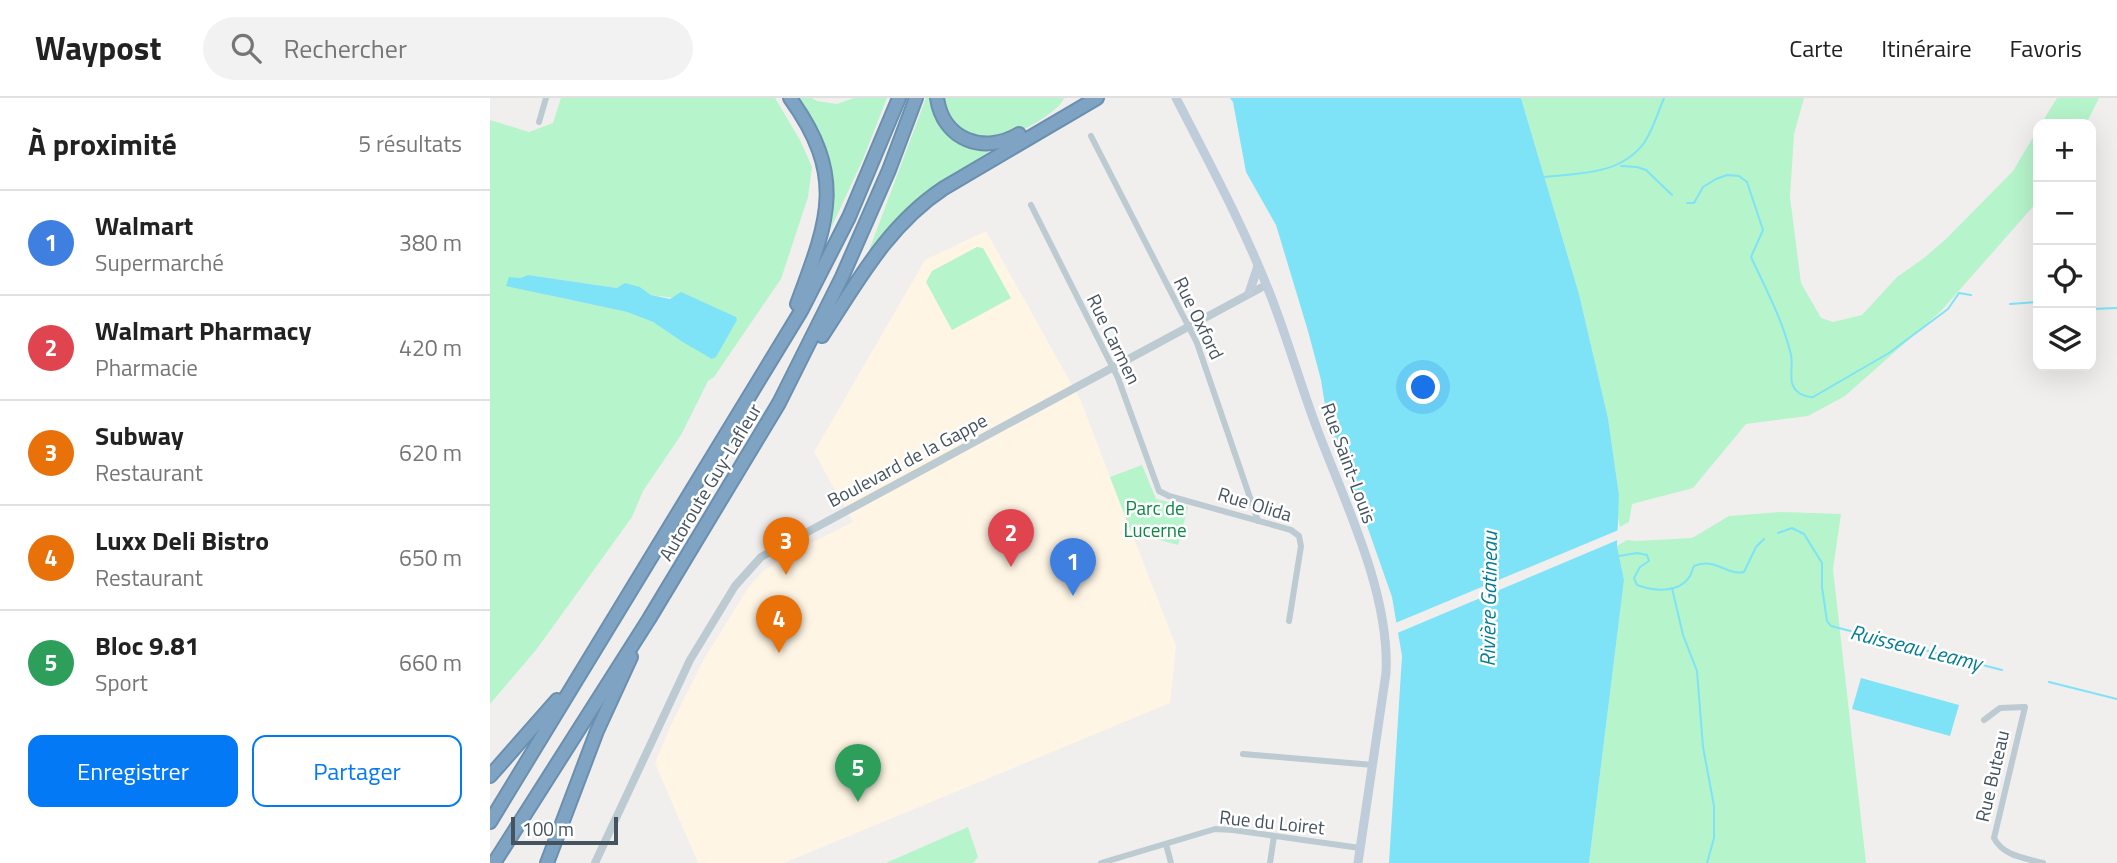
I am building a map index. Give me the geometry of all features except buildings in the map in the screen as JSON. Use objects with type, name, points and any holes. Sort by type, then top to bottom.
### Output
[{"type":"highway","points":[[782,343],[822,236],[828,195],[825,167],[818,145],[790,98]]},
{"type":"highway","name":"Autoroute Guy-Lafleur","points":[[490,822],[782,343],[849,217],[898,98]]},
{"type":"highway","name":"Autoroute Guy-Lafleur","points":[[494,863],[753,450],[821,322],[861,236],[916,98]]},
{"type":"highway","points":[[937,98],[941,114],[955,134],[968,141],[990,144],[1011,139],[1080,98]]},
{"type":"highway","points":[[787,388],[877,250],[908,216],[944,188],[1097,98]]},
{"type":"highway","points":[[547,863],[597,731],[649,619]]},
{"type":"highway","points":[[490,776],[575,681]]},
{"type":"main road","name":"Rue Saint-Louis","points":[[1175,98],[1234,210],[1266,285],[1366,559],[1380,608],[1386,641],[1386,664],[1358,863]]},
{"type":"main road","points":[[1249,293],[1258,266]]},
{"type":"street","points":[[539,122],[546,98]]},
{"type":"street","name":"Rue Oxford","points":[[1091,136],[1202,357],[1258,521]]},
{"type":"street","name":"Rue Carmen","points":[[1031,205],[1112,367],[1159,491]]},
{"type":"street","name":"Boulevard de la Gappe","points":[[595,863],[686,669],[729,596],[750,567],[781,545],[1266,285]]},
{"type":"street","name":"Rue Olida","points":[[1159,491],[1295,532],[1301,540],[1289,621]]},
{"type":"street","name":"Rue Buteau","points":[[1984,720],[2000,708],[2025,707],[1994,838],[1998,846],[2007,852],[2043,863]]},
{"type":"street","points":[[1243,754],[1373,765]]},
{"type":"street","name":"Rue du Loiret","points":[[1101,863],[1215,829],[1360,848]]},
{"type":"street","points":[[1270,863],[1274,836]]},
{"type":"street","points":[[1166,844],[1171,863]]},
{"type":"shaded area","points":[[986,231],[1081,401],[1176,646],[1170,703],[784,863],[698,863],[655,763],[671,725],[704,659],[748,588],[763,571],[789,554],[853,522],[814,452],[925,260]]},
{"type":"green space","points":[[561,98],[775,98],[800,140],[812,167],[808,197],[781,279],[714,377],[708,381],[681,435],[643,491],[632,517],[536,650],[490,704],[490,120],[529,132],[553,123]],"holes":[[[528,275],[617,288],[640,287],[651,295],[674,298],[681,341],[653,322],[627,312],[547,295],[520,278]]]},
{"type":"green space","points":[[795,98],[812,98],[837,104],[854,98],[887,98],[863,159],[827,237],[831,194],[829,167],[821,143]]},
{"type":"green space","points":[[926,98],[931,98],[935,115],[949,135],[963,145],[993,154],[954,173],[921,199],[905,214],[864,264]]},
{"type":"green space","points":[[942,98],[1064,98],[1047,116],[1006,137],[992,139],[967,138],[950,121]]},
{"type":"green space","points":[[1521,98],[1804,98],[1794,134],[1790,197],[1801,283],[1821,318],[1833,322],[1862,315],[1897,277],[1946,239],[2013,171],[2033,137],[2033,207],[1941,311],[1845,396],[1808,416],[1746,424],[1693,488],[1632,504],[1629,522],[1620,527],[1617,514],[1619,495],[1608,418],[1579,294]]},
{"type":"green space","points":[[2057,98],[2099,98],[2088,119],[2044,119]]},
{"type":"green space","points":[[977,247],[983,248],[1011,298],[952,330],[926,282],[932,271]]},
{"type":"green space","name":"Parc de Lucerne","points":[[1142,465],[1156,499],[1188,507],[1178,545],[1131,532],[1110,477]]},
{"type":"green space","points":[[1781,512],[1841,514],[1833,569],[1866,863],[1589,863],[1624,580],[1617,546],[1627,540],[1692,538],[1729,516]]},
{"type":"green space","points":[[968,827],[978,857],[973,863],[886,863]]},
{"type":"water","name":"Rivière Gatineau","points":[[1230,98],[1521,98],[1579,294],[1608,418],[1619,495],[1617,546],[1624,580],[1589,863],[1389,863],[1402,656],[1392,597],[1327,418],[1321,380],[1276,225],[1246,172]]},
{"type":"water","points":[[528,275],[617,288],[625,283],[640,287],[651,295],[670,299],[681,292],[736,317],[737,320],[716,357],[712,359],[653,322],[627,312],[506,286],[509,277],[520,278]]},
{"type":"water","points":[[1861,678],[1959,705],[1950,736],[1852,709]]},
{"type":"pier","points":[[1621,529],[1620,539],[1395,634],[1393,624]]},
{"type":"waterway","points":[[1544,177],[1585,173],[1611,167],[1623,161],[1644,143],[1664,98]]},
{"type":"waterway","points":[[1621,166],[1646,170],[1672,195]]},
{"type":"waterway","points":[[1687,203],[1694,203],[1703,187],[1727,175],[1739,176],[1747,182],[1763,230],[1751,257],[1788,342],[1792,358],[1792,383],[1803,395],[1813,397],[1889,353],[1948,309],[1959,293],[1971,295]]},
{"type":"waterway","points":[[2010,304],[2033,302]]},
{"type":"waterway","points":[[2096,309],[2117,308]]},
{"type":"waterway","name":"Ruisseau Leamy","points":[[1778,533],[1792,528],[1804,534],[1822,563],[1822,587],[1827,621],[1831,626],[2002,670]]},
{"type":"waterway","name":"Ruisseau Leamy","points":[[1619,556],[1637,553],[1647,555],[1649,561],[1640,567],[1634,578],[1637,585],[1665,590],[1685,582],[1694,566],[1702,564],[1715,565],[1738,573],[1744,572],[1756,547],[1764,539]]},
{"type":"waterway","points":[[1672,588],[1683,635],[1697,671],[1703,747],[1714,806],[1714,838],[1707,863]]},
{"type":"waterway","name":"Ruisseau Leamy","points":[[2049,682],[2117,699]]},
{"type":"place","name":"Walmart Pharmacy","points":[[1011,567]]},
{"type":"place","name":"Subway","points":[[786,575]]},
{"type":"place","name":"Walmart","points":[[1073,596]]},
{"type":"place","name":"Luxx Deli Bistro","points":[[779,653]]},
{"type":"place","name":"Bloc 9.81","points":[[858,802]]}]
